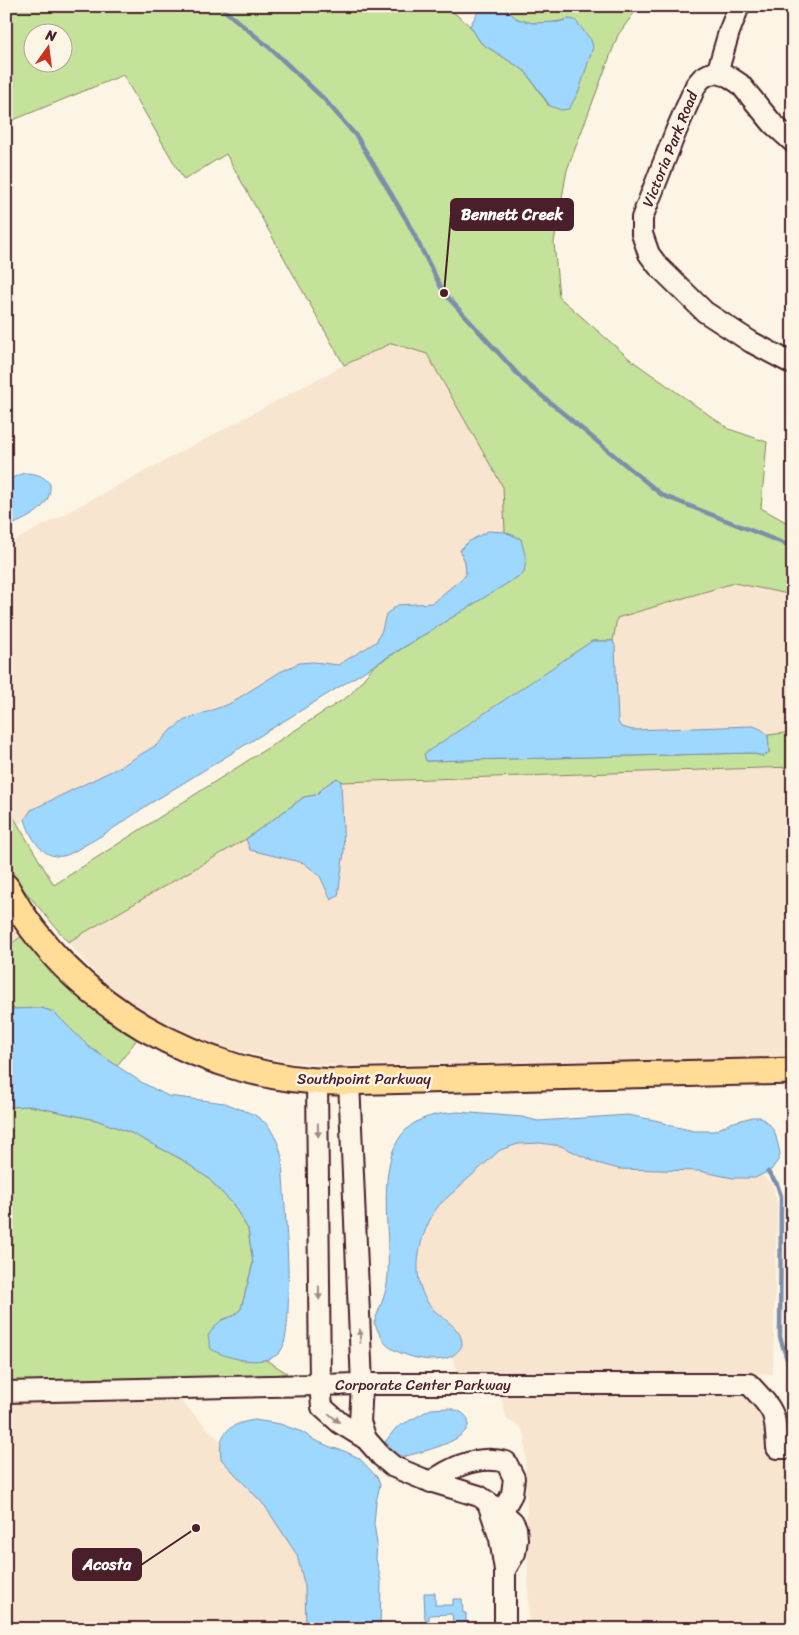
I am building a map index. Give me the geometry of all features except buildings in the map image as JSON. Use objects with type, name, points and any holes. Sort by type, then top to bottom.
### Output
[{"type":"main road","name":"Southpoint Parkway","points":[[6,887],[49,950],[98,996],[162,1038],[224,1064],[286,1078],[317,1082],[793,1071]]},
{"type":"street","points":[[739,6],[729,32],[718,73],[728,76],[740,84],[773,124],[793,142]]},
{"type":"street","name":"Victoria Park Road","points":[[718,73],[709,74],[696,85],[642,218],[643,241],[649,254],[658,266],[718,321],[751,342],[793,364]]},
{"type":"street","points":[[317,1082],[320,1386],[322,1407],[340,1423],[366,1439],[394,1467],[431,1482],[479,1496],[501,1518],[517,1539],[514,1553],[505,1570],[505,1629]]},
{"type":"street","points":[[349,1082],[362,1384],[360,1422],[366,1439]]},
{"type":"street","name":"Corporate Center Parkway","points":[[6,1392],[362,1384],[750,1384],[771,1407],[776,1417],[777,1448],[793,1448]]},
{"type":"street","points":[[431,1482],[450,1469],[470,1463],[492,1459],[506,1462],[514,1478],[512,1494],[501,1518]]},
{"type":"shaded area","points":[[392,343],[427,354],[503,487],[505,532],[487,531],[468,542],[460,550],[465,562],[466,575],[432,603],[397,605],[386,614],[382,630],[376,642],[338,665],[314,662],[229,704],[185,720],[169,732],[158,744],[120,767],[31,810],[18,825],[8,808],[6,809],[6,545],[344,365]]},
{"type":"shaded area","points":[[735,583],[793,595],[793,732],[768,735],[764,729],[633,730],[621,727],[618,722],[615,646],[613,641],[617,618]]},
{"type":"shaded area","points":[[793,767],[792,1057],[345,1066],[285,1062],[207,1043],[151,1016],[107,987],[68,942],[246,839],[250,850],[304,863],[320,876],[331,900],[344,851],[341,782]]},
{"type":"shaded area","points":[[6,905],[23,935],[6,948]]},
{"type":"shaded area","points":[[540,1143],[561,1146],[597,1163],[619,1169],[699,1171],[733,1178],[755,1178],[761,1175],[773,1185],[777,1203],[773,1374],[458,1374],[452,1357],[461,1349],[452,1325],[433,1310],[422,1294],[418,1278],[419,1257],[427,1226],[439,1204],[500,1150],[518,1144]]},
{"type":"shaded area","points":[[744,1392],[763,1411],[786,1456],[793,1458],[793,1629],[529,1629],[525,1436],[520,1427],[507,1420],[500,1393]]},
{"type":"shaded area","points":[[179,1399],[221,1442],[221,1459],[265,1506],[297,1555],[305,1587],[306,1629],[6,1629],[6,1402]]},
{"type":"green space","points":[[6,6],[446,6],[470,26],[481,43],[525,71],[549,106],[569,19],[550,23],[531,23],[516,18],[503,6],[639,6],[618,35],[567,170],[554,242],[559,297],[631,360],[729,429],[767,442],[761,508],[793,526],[793,595],[734,583],[617,618],[613,641],[592,641],[427,761],[751,753],[763,756],[769,753],[768,735],[793,732],[793,767],[342,782],[337,778],[316,795],[304,797],[246,839],[68,942],[19,884],[6,859],[6,809],[8,808],[54,885],[350,695],[374,666],[523,573],[521,539],[505,532],[503,487],[427,354],[392,343],[344,365],[226,154],[184,180],[123,75],[6,123]]},
{"type":"green space","points":[[23,935],[60,980],[137,1039],[117,1066],[89,1047],[54,1012],[41,1008],[12,1009],[6,1012],[6,948]]},
{"type":"green space","points":[[31,1106],[96,1120],[129,1132],[181,1159],[208,1178],[233,1204],[248,1229],[253,1263],[241,1309],[233,1316],[222,1320],[240,1360],[266,1360],[287,1373],[278,1375],[6,1381],[6,1107]]},
{"type":"water","points":[[481,6],[503,6],[517,19],[533,23],[575,20],[591,40],[593,47],[579,91],[569,109],[561,110],[550,106],[525,71],[481,43],[470,26]]},
{"type":"water","points":[[24,473],[35,474],[45,478],[50,484],[50,493],[42,507],[36,512],[6,528],[6,480]]},
{"type":"water","points":[[488,531],[505,532],[521,539],[526,559],[524,573],[72,853],[56,856],[49,854],[38,845],[30,833],[25,819],[31,810],[120,767],[158,744],[169,732],[185,720],[229,704],[280,672],[299,663],[314,662],[338,665],[376,642],[382,630],[386,614],[398,605],[432,603],[466,575],[465,562],[460,550],[468,542]]},
{"type":"water","points":[[592,641],[613,641],[615,646],[618,722],[621,727],[633,730],[753,726],[766,733],[769,742],[769,753],[763,756],[751,753],[426,761],[424,754]]},
{"type":"water","points":[[337,778],[341,782],[344,851],[338,896],[331,900],[320,876],[304,863],[250,850],[246,839],[304,797],[316,795]]},
{"type":"water","points":[[41,1008],[54,1012],[89,1047],[141,1082],[168,1096],[225,1103],[255,1115],[268,1125],[278,1143],[282,1158],[288,1260],[288,1318],[285,1339],[280,1352],[274,1357],[256,1361],[236,1359],[211,1349],[208,1336],[214,1327],[241,1309],[253,1263],[248,1229],[233,1204],[208,1178],[181,1159],[129,1132],[96,1120],[31,1106],[6,1107],[6,1012],[11,1009]]},
{"type":"water","points":[[458,1112],[522,1117],[538,1121],[628,1115],[694,1131],[714,1131],[731,1123],[752,1117],[760,1117],[770,1125],[775,1133],[780,1153],[779,1159],[771,1170],[755,1178],[733,1178],[699,1171],[619,1169],[597,1163],[561,1146],[540,1143],[518,1144],[500,1150],[439,1205],[426,1229],[418,1258],[420,1286],[425,1299],[434,1310],[459,1333],[462,1344],[459,1350],[450,1357],[432,1360],[422,1359],[403,1354],[388,1346],[374,1323],[387,1284],[386,1212],[390,1162],[398,1141],[412,1124],[435,1115]]},
{"type":"water","points":[[449,1408],[463,1413],[468,1420],[468,1427],[454,1440],[402,1457],[385,1442],[396,1428],[431,1409]]},
{"type":"water","points":[[255,1420],[280,1424],[302,1432],[314,1440],[359,1458],[377,1477],[380,1485],[374,1524],[377,1543],[376,1559],[381,1581],[380,1629],[306,1629],[305,1587],[297,1555],[265,1506],[221,1459],[221,1443],[229,1429],[244,1422]]},
{"type":"water","points":[[424,1593],[435,1593],[435,1605],[453,1605],[453,1599],[462,1599],[463,1613],[466,1613],[466,1623],[453,1623],[452,1614],[429,1615],[429,1620],[425,1620]]},
{"type":"waterway","points":[[219,6],[270,48],[324,99],[357,137],[406,219],[444,293],[524,381],[662,495],[793,547]]},
{"type":"waterway","points":[[768,1172],[777,1184],[781,1196],[780,1337],[792,1375]]},
{"type":"place","name":"Bennett Creek","points":[[444,293]]},
{"type":"place","name":"Acosta","points":[[196,1528]]}]
